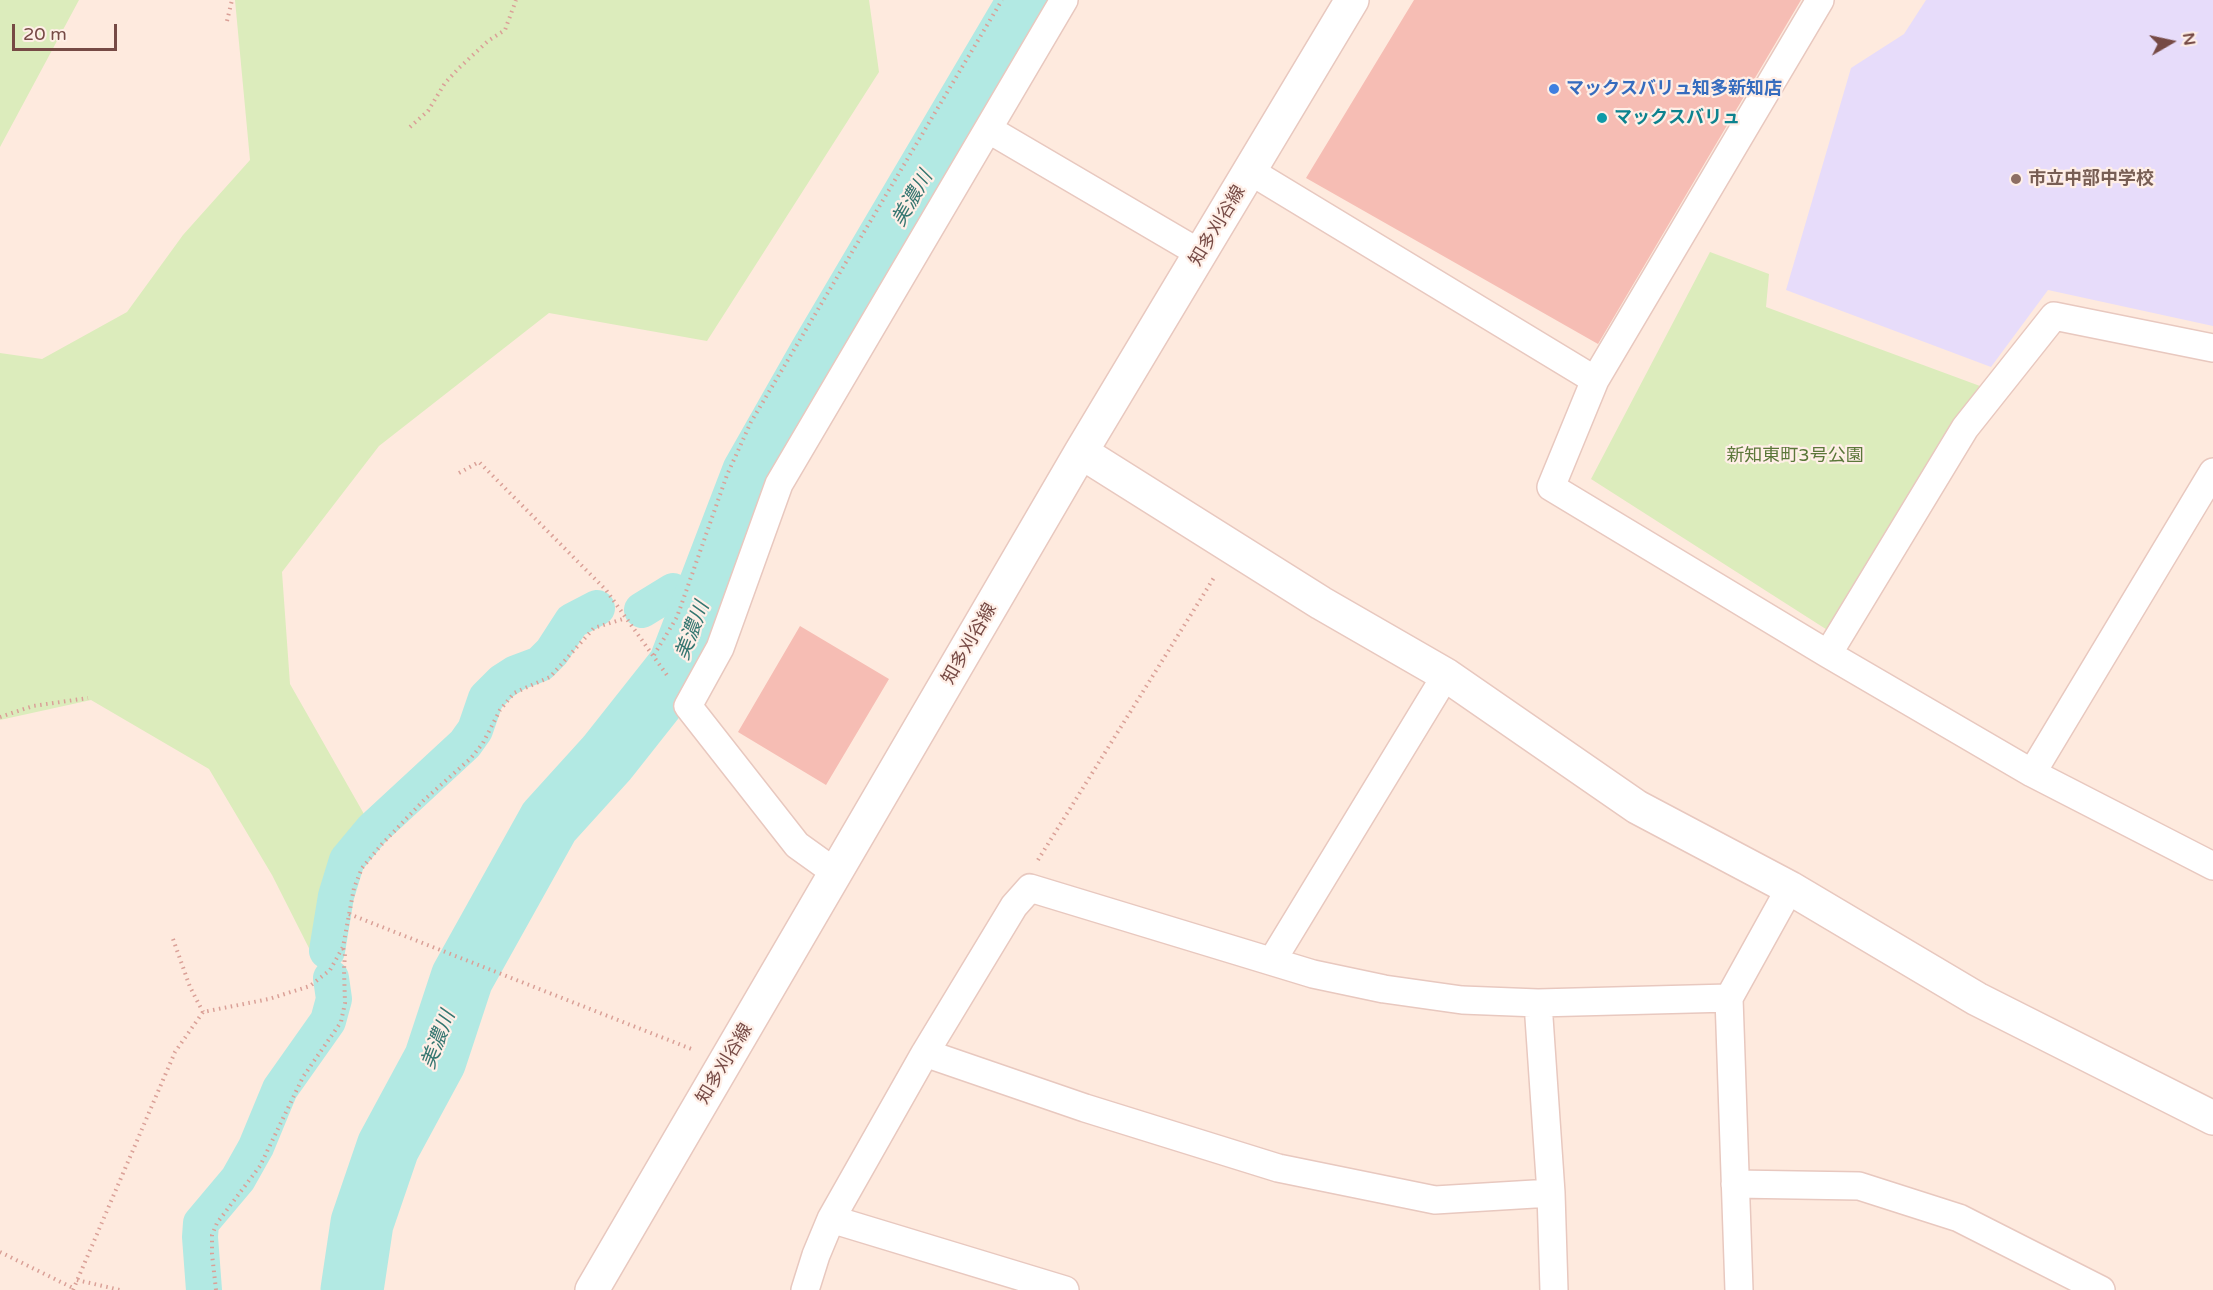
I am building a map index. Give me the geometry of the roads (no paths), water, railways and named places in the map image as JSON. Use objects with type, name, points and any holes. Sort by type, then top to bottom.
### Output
[{"type":"street","points":[[836,873],[797,845],[688,706],[720,648],[779,484],[1064,0]]},
{"type":"street","name":"知多刈谷線","points":[[592,1290],[1081,452],[1352,0]]},
{"type":"street","points":[[1820,0],[1595,380],[1551,487],[1828,654],[2032,773],[2213,866]]},
{"type":"street","points":[[988,129],[1201,254]]},
{"type":"street","points":[[1250,171],[1595,380]]},
{"type":"street","points":[[1828,654],[1965,428],[2054,316],[2213,348]]},
{"type":"street","points":[[1081,452],[1321,603],[1446,675],[1637,807],[1790,888],[1977,999],[2213,1118]]},
{"type":"street","points":[[2032,773],[2213,472]]},
{"type":"street","points":[[1272,961],[1446,675]]},
{"type":"street","points":[[805,1290],[831,1219],[925,1053],[1014,906],[1030,888],[1313,974],[1384,989],[1462,1000],[1538,1003],[1728,998]]},
{"type":"street","points":[[1739,1290],[1728,998],[1790,888]]},
{"type":"street","points":[[1538,1003],[1551,1193],[1554,1290]]},
{"type":"street","points":[[925,1053],[1085,1108],[1278,1168],[1435,1200],[1551,1193]]},
{"type":"street","points":[[1734,1184],[1859,1186],[1959,1218],[2101,1290]]},
{"type":"street","points":[[831,1219],[1065,1290]]},
{"type":"waterway","name":"美濃川","points":[[352,1290],[362,1223],[388,1147],[435,1060],[462,978],[549,822],[607,758],[679,667],[753,474],[1030,0]]},
{"type":"waterway","points":[[642,610],[673,591]]},
{"type":"waterway","points":[[327,951],[336,896],[347,860],[372,830],[465,744],[475,730],[486,698],[502,682],[516,673],[540,664],[552,652],[572,621],[597,608]]},
{"type":"waterway","points":[[204,1290],[201,1223],[238,1179],[256,1147],[280,1089],[328,1021],[334,999],[331,978]]},
{"type":"place","name":"マックスバリュ知多新知店","points":[[1554,89]]},
{"type":"place","name":"マックスバリュ","points":[[1602,118]]},
{"type":"place","name":"市立中部中学校","points":[[2016,179]]},
{"type":"park label","name":"新知東町3号公園","points":[[1795,456]]}]
